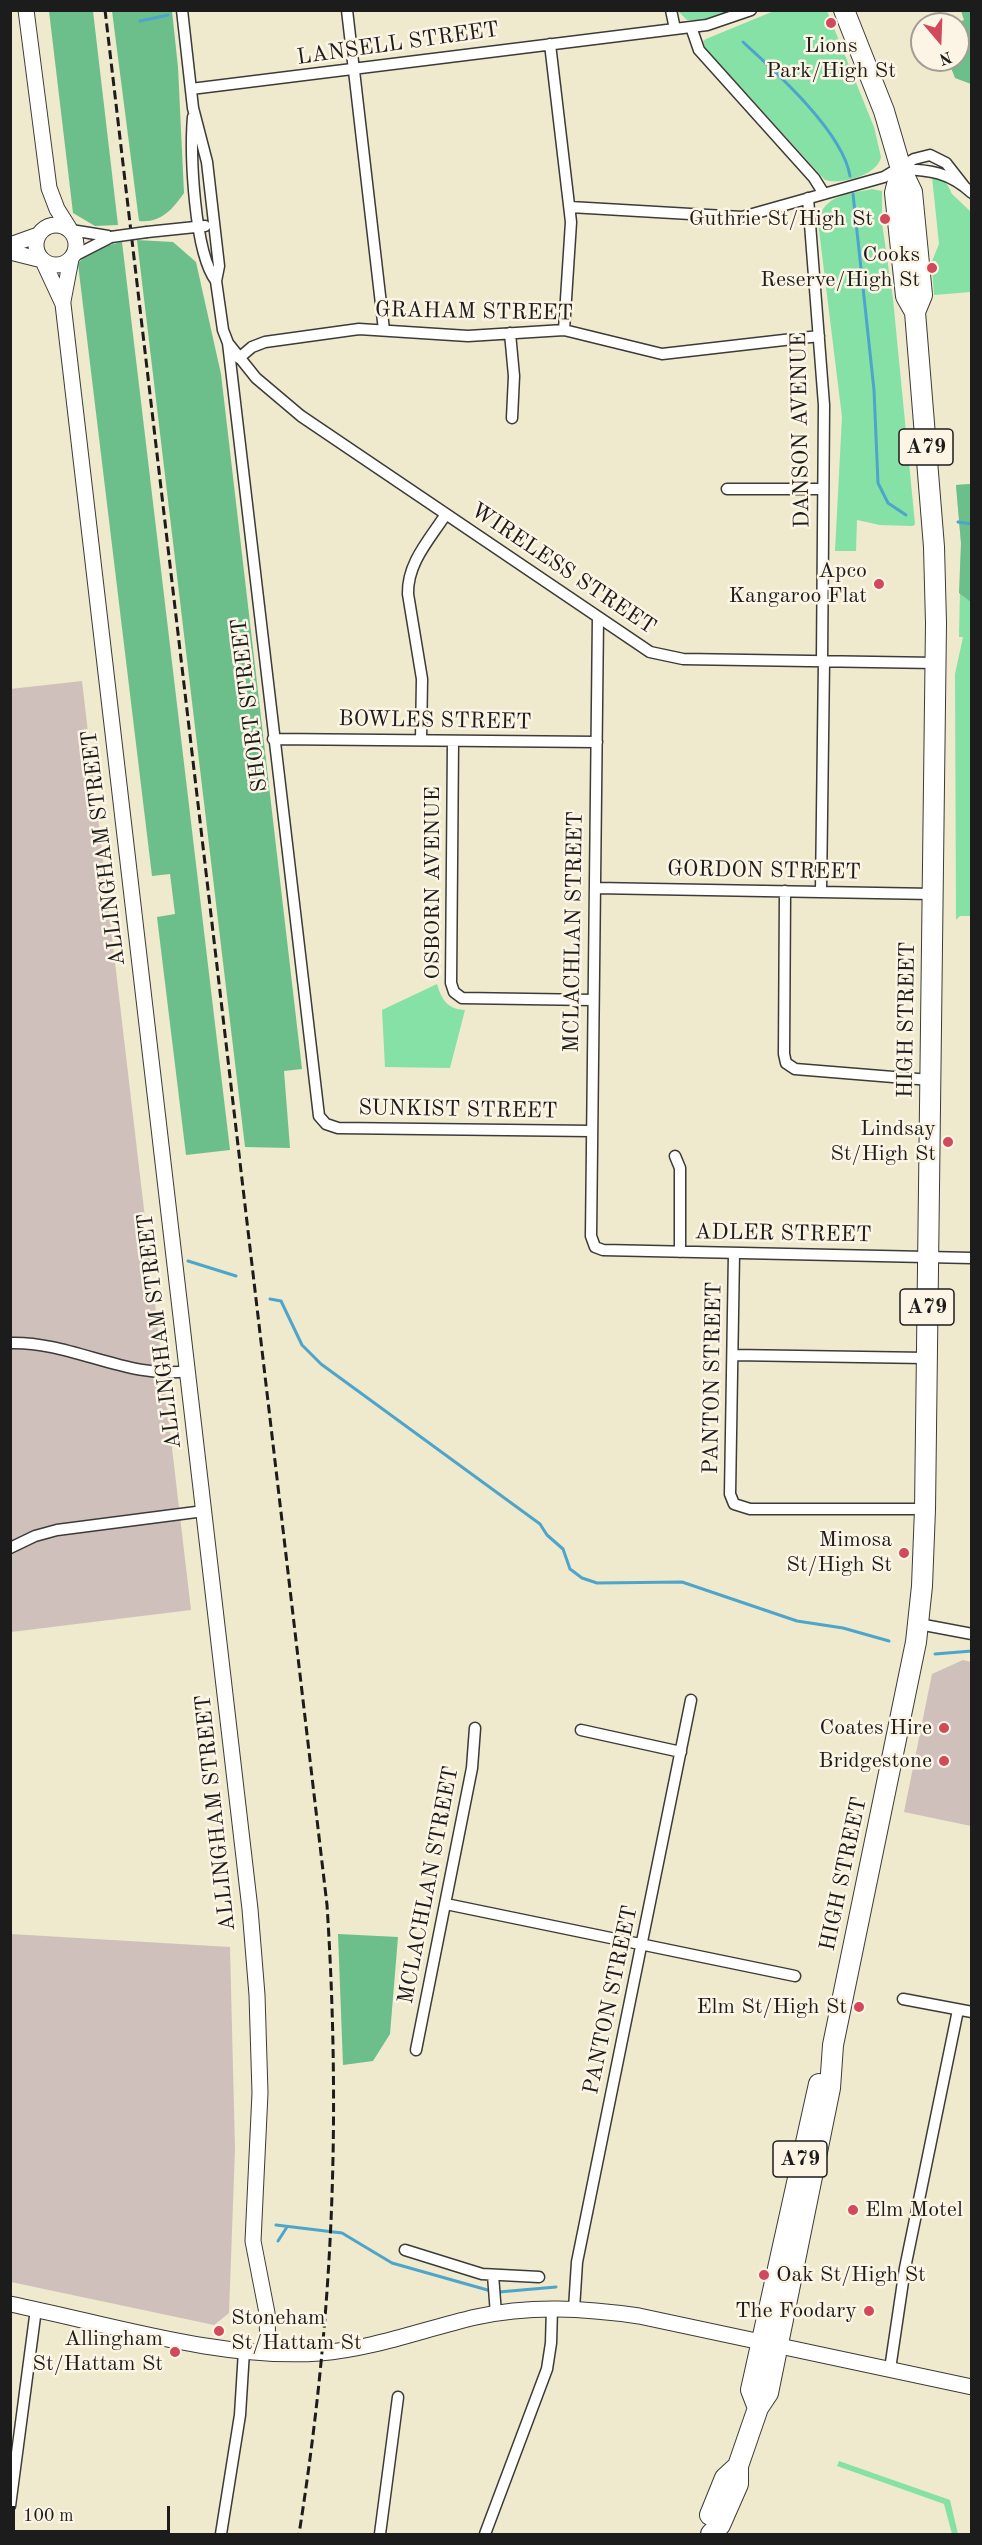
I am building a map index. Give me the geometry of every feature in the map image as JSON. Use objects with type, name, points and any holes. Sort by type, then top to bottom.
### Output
[{"type":"highway","name":"HIGH STREET","points":[[709,2535],[720,2525],[738,2484],[738,2466],[758,2408],[751,2390],[769,2343],[808,2122],[819,2082],[834,2045],[919,1624],[925,1509],[936,663],[934,546],[915,312],[906,296],[895,193],[901,169],[884,111],[844,10]]},
{"type":"street","points":[[26,10],[49,188],[57,209],[76,240],[72,258]]},
{"type":"street","name":"SHORT STREET","points":[[182,10],[193,108],[191,145],[199,227],[208,268],[216,281]]},
{"type":"street","points":[[347,10],[384,330]]},
{"type":"street","points":[[671,10],[675,29]]},
{"type":"street","name":"LANSELL STREET","points":[[191,89],[691,27],[728,20],[751,10]]},
{"type":"street","points":[[691,27],[699,50],[814,178],[824,194]]},
{"type":"street","points":[[550,44],[570,207],[564,330]]},
{"type":"street","name":"SHORT STREET","points":[[193,108],[206,153],[219,266],[216,281],[223,330],[228,343],[318,1111],[326,1124]]},
{"type":"street","points":[[570,207],[733,218],[884,177],[901,169],[935,171],[968,189]]},
{"type":"street","points":[[43,260],[36,248],[49,188]]},
{"type":"street","name":"DANSON AVENUE","points":[[808,198],[824,405],[821,891]]},
{"type":"street","points":[[10,245],[52,225],[111,237],[215,225]]},
{"type":"street","points":[[10,252],[60,265],[111,237]]},
{"type":"street","name":"ALLINGHAM STREET","points":[[72,258],[63,304],[254,1951],[260,2111],[253,2241],[267,2313],[268,2353]]},
{"type":"street","name":"ALLINGHAM STREET","points":[[43,260],[63,304]]},
{"type":"street","name":"GRAHAM STREET","points":[[239,358],[258,344],[273,340],[359,329],[468,336],[564,330],[662,354],[819,336]]},
{"type":"street","points":[[510,333],[514,376],[512,418]]},
{"type":"street","name":"WIRELESS STREET","points":[[228,343],[256,378],[301,416],[650,652],[671,658],[936,663]]},
{"type":"street","points":[[727,489],[824,489]]},
{"type":"street","points":[[422,740],[422,679],[408,580],[414,563],[446,514]]},
{"type":"street","name":"MCLACHLAN STREET","points":[[595,1247],[591,1236],[591,1131],[598,617]]},
{"type":"street","name":"BOWLES STREET","points":[[273,739],[597,742]]},
{"type":"street","name":"OSBORN AVENUE","points":[[453,741],[452,989],[462,998],[593,1000]]},
{"type":"street","name":"GORDON STREET","points":[[595,888],[933,894]]},
{"type":"street","points":[[785,891],[784,1054],[786,1063],[795,1069],[930,1080]]},
{"type":"street","name":"SUNKIST STREET","points":[[326,1124],[345,1128],[591,1131]]},
{"type":"street","points":[[675,1156],[680,1168],[680,1252]]},
{"type":"street","name":"ADLER STREET","points":[[595,1247],[600,1250],[972,1258]]},
{"type":"street","name":"PANTON STREET","points":[[734,1253],[730,1494],[734,1504],[745,1509],[925,1509]]},
{"type":"street","points":[[10,1343],[59,1348],[151,1372],[188,1371]]},
{"type":"street","points":[[733,1355],[926,1358]]},
{"type":"street","points":[[10,1548],[35,1536],[57,1530],[204,1511]]},
{"type":"street","points":[[919,1624],[972,1634]]},
{"type":"street","name":"PANTON STREET","points":[[574,2309],[577,2262],[692,1700]]},
{"type":"street","name":"MCLACHLAN STREET","points":[[416,2050],[472,1768],[475,1728]]},
{"type":"street","points":[[580,1730],[681,1752]]},
{"type":"street","points":[[446,1904],[795,1976]]},
{"type":"street","points":[[903,1999],[972,2012]]},
{"type":"street","points":[[890,2369],[905,2268],[958,2010]]},
{"type":"street","points":[[405,2250],[444,2264],[494,2275],[539,2277]]},
{"type":"street","points":[[494,2275],[496,2314]]},
{"type":"street","points":[[10,2304],[244,2352],[268,2353],[317,2353],[347,2350],[496,2314],[552,2308],[574,2309],[639,2316],[972,2387]]},
{"type":"street","points":[[484,2535],[547,2369],[552,2337],[552,2308]]},
{"type":"street","points":[[10,2506],[13,2464],[36,2309]]},
{"type":"street","points":[[221,2535],[241,2409],[244,2352]]},
{"type":"street","points":[[380,2535],[398,2397]]},
{"type":"shaded area","points":[[82,681],[191,1610],[11,1632],[10,689]]},
{"type":"shaded area","points":[[963,1660],[971,1662],[971,1826],[904,1812],[932,1674]]},
{"type":"shaded area","points":[[11,1934],[230,1947],[235,2149],[229,2313],[214,2325],[11,2282]]},
{"type":"green space","points":[[49,11],[93,11],[118,225],[95,226],[73,213]]},
{"type":"green space","points":[[112,11],[172,11],[178,67],[184,193],[170,210],[154,220],[139,221]]},
{"type":"green space","points":[[678,11],[737,11],[702,20],[687,20]]},
{"type":"green space","points":[[774,11],[827,11],[874,127],[881,157],[873,169],[866,174],[849,180],[825,180],[705,48],[703,41],[706,39]]},
{"type":"green space","points":[[971,11],[971,84],[955,78],[953,72],[970,72],[970,12],[961,12]]},
{"type":"green space","points":[[932,177],[945,180],[952,194],[971,212],[971,292],[934,295],[932,269],[937,268],[936,261],[932,261],[939,244]]},
{"type":"green space","points":[[872,189],[882,191],[882,223],[893,299],[915,524],[913,526],[880,525],[857,520],[856,551],[835,551],[842,417],[818,222],[821,213],[832,201],[846,194]]},
{"type":"green space","points":[[137,240],[173,242],[196,262],[221,374],[302,1069],[284,1071],[290,1148],[245,1147]]},
{"type":"green space","points":[[122,242],[230,1150],[186,1155],[157,917],[175,914],[170,874],[152,876],[78,264],[92,252]]},
{"type":"green space","points":[[971,484],[972,916],[960,916],[956,920],[955,674],[963,637],[959,637],[961,543],[956,485]]},
{"type":"green space","points":[[972,484],[971,602],[959,593],[961,543],[956,485]]},
{"type":"green space","points":[[437,984],[446,1003],[454,1008],[465,1010],[450,1068],[385,1067],[382,1010]]},
{"type":"green space","points":[[338,1934],[398,1937],[390,2034],[373,2061],[343,2065]]},
{"type":"green space","points":[[839,2461],[950,2500],[958,2534],[952,2534],[944,2504],[837,2466]]},
{"type":"waterway","points":[[140,21],[168,15]]},
{"type":"waterway","points":[[743,42],[790,86],[822,122],[845,159],[850,176]]},
{"type":"waterway","points":[[853,194],[874,390],[878,483],[888,503],[906,515]]},
{"type":"waterway","points":[[958,522],[972,524]]},
{"type":"waterway","points":[[188,1261],[236,1276]]},
{"type":"waterway","points":[[270,1299],[281,1301],[302,1345],[321,1364],[540,1524],[547,1535],[563,1549],[570,1569],[582,1578],[597,1583],[682,1582],[797,1621],[843,1628],[889,1641]]},
{"type":"waterway","points":[[935,1654],[972,1651]]},
{"type":"waterway","points":[[276,2225],[342,2233],[392,2263],[491,2291]]},
{"type":"waterway","points":[[278,2241],[287,2227]]},
{"type":"waterway","points":[[499,2292],[556,2287]]},
{"type":"railway","points":[[105,10],[327,1905],[333,2065],[331,2221],[320,2376],[299,2534]]},
{"type":"place","name":"Lions Park/High St","points":[[831,23]]},
{"type":"place","name":"Guthrie St/High St","points":[[885,219]]},
{"type":"place","name":"Cooks Reserve/High St","points":[[932,268]]},
{"type":"place","name":"Apco Kangaroo Flat","points":[[879,584]]},
{"type":"place","name":"Lindsay St/High St","points":[[948,1142]]},
{"type":"place","name":"Mimosa St/High St","points":[[904,1553]]},
{"type":"place","name":"Coates Hire","points":[[944,1728]]},
{"type":"place","name":"Bridgestone","points":[[944,1761]]},
{"type":"place","name":"Elm St/High St","points":[[859,2007]]},
{"type":"place","name":"Elm Motel","points":[[853,2210]]},
{"type":"place","name":"Oak St/High St","points":[[764,2275]]},
{"type":"place","name":"The Foodary","points":[[869,2311]]},
{"type":"place","name":"Stoneham St/Hattam St","points":[[219,2331]]},
{"type":"place","name":"Allingham St/Hattam St","points":[[175,2352]]}]
